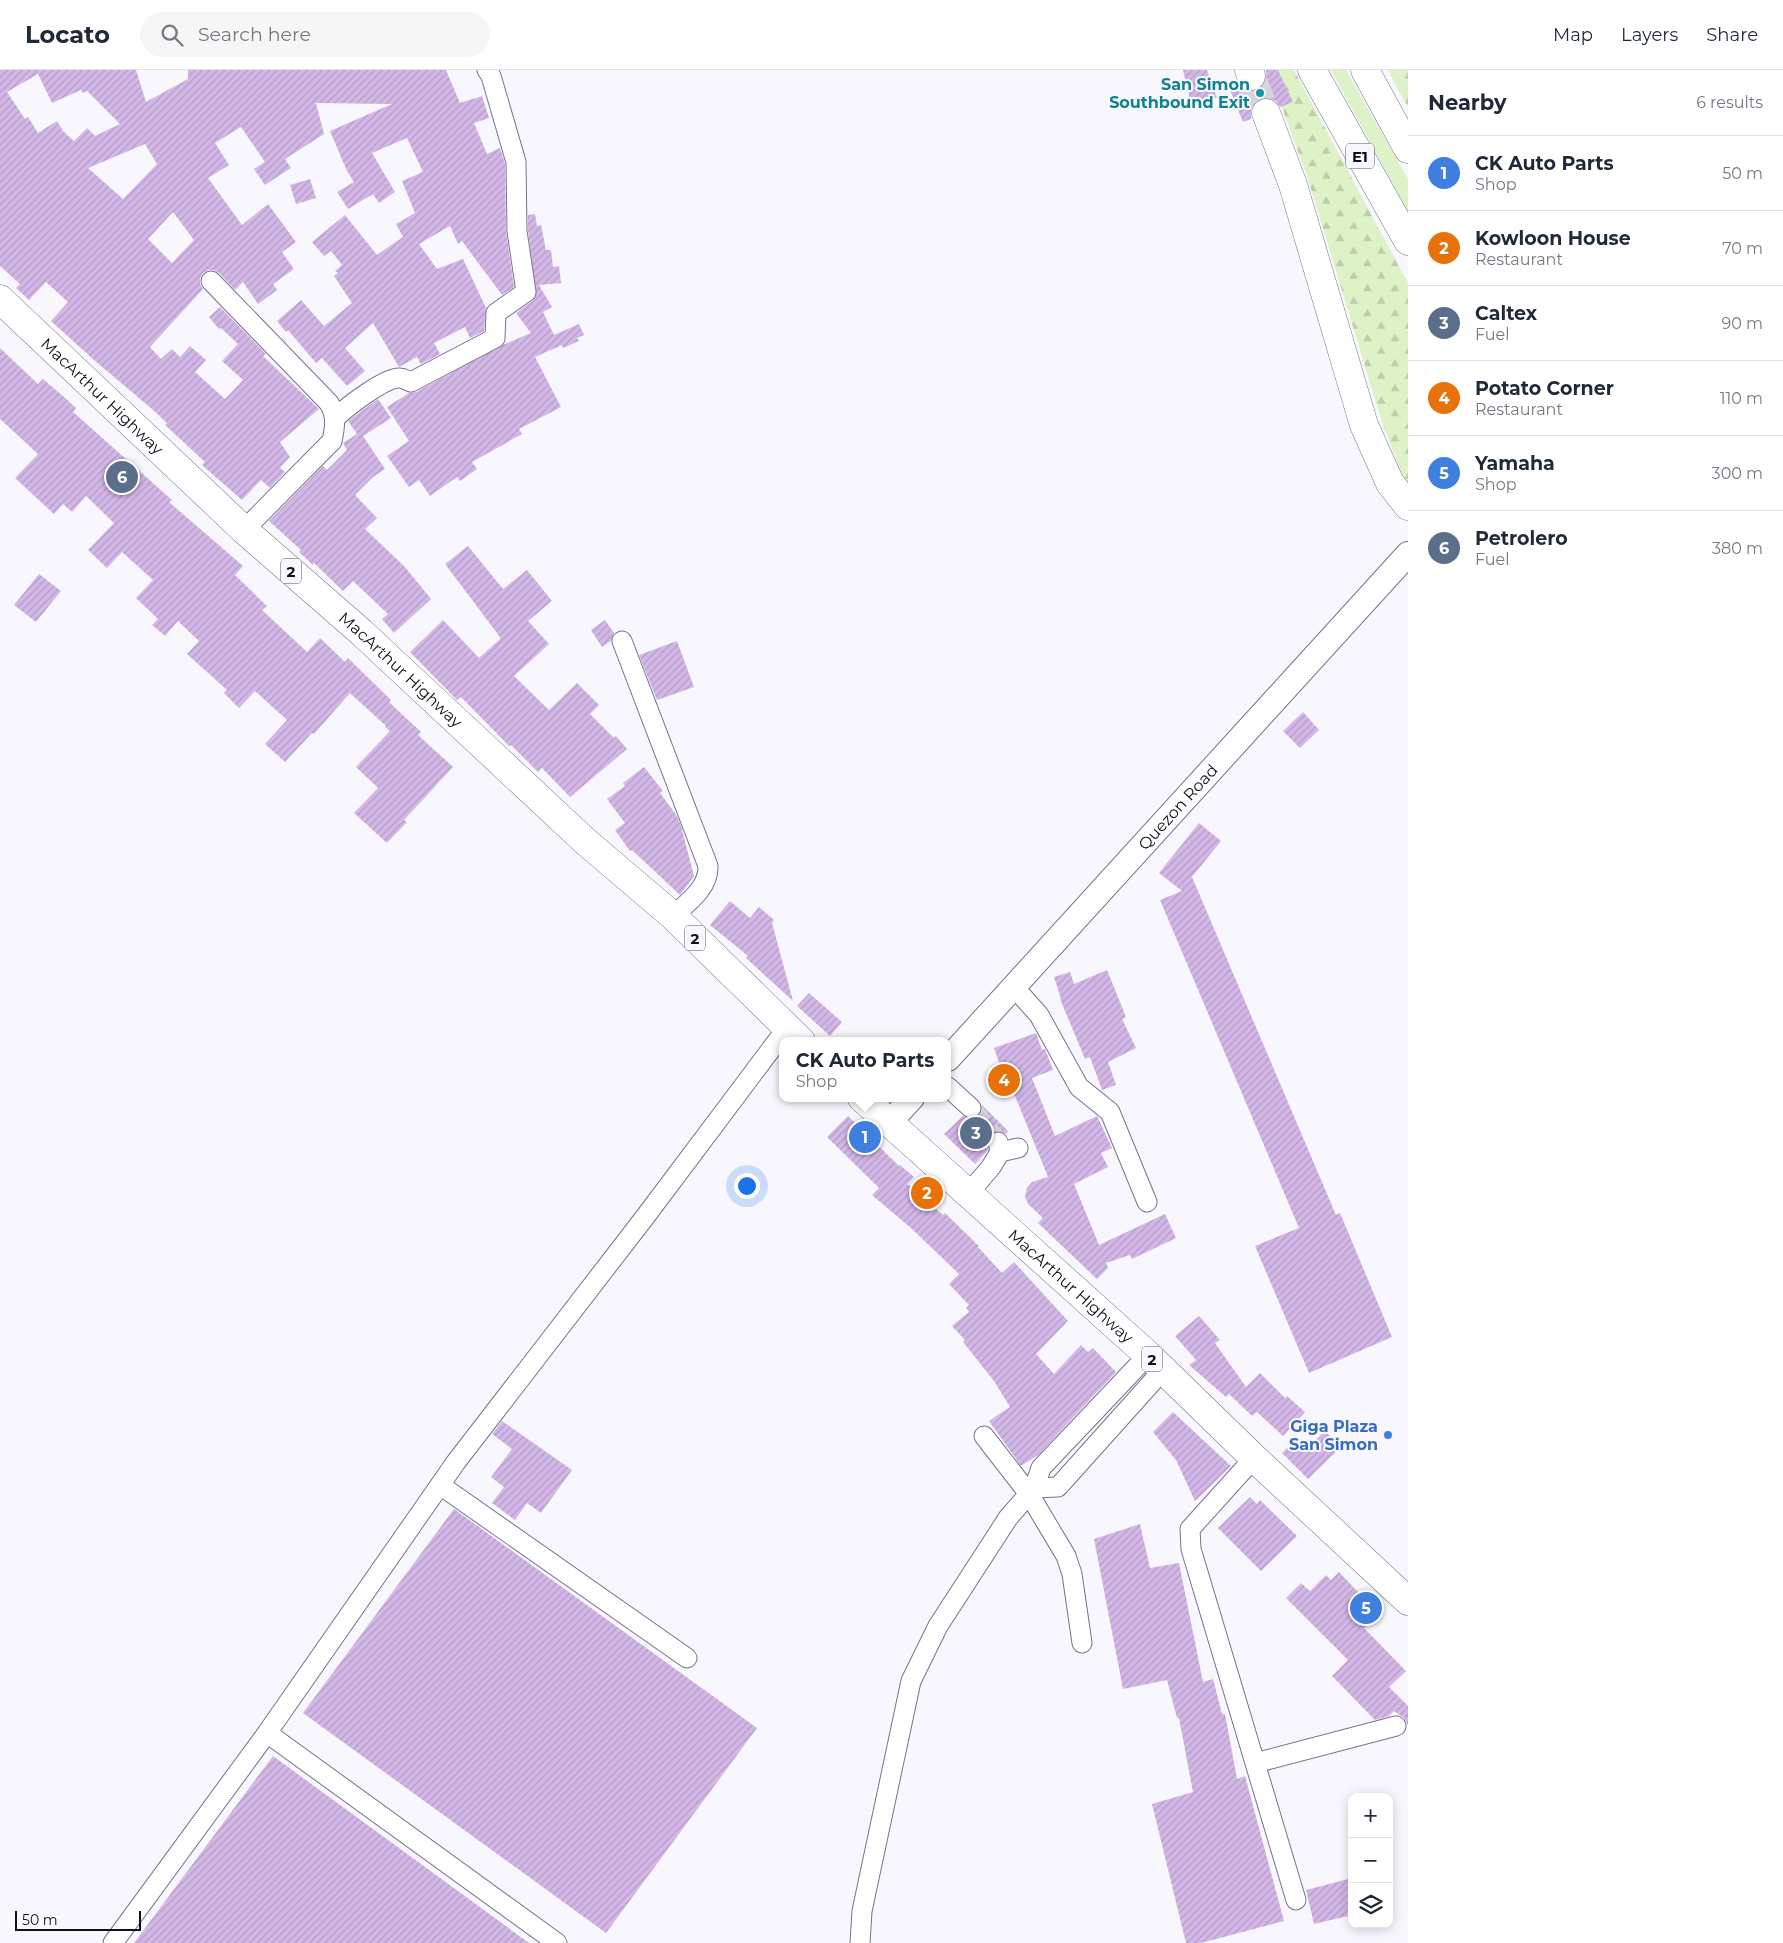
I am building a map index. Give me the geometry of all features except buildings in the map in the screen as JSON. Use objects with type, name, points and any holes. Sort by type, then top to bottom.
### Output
[{"type":"highway","name":"E1","points":[[1312,70],[1408,241]]},
{"type":"highway","points":[[1365,70],[1408,149]]},
{"type":"highway","points":[[1266,113],[1293,186],[1364,425],[1390,483],[1408,506]]},
{"type":"highway","name":"MacArthur Highway","points":[[0,299],[244,530],[361,632],[585,841],[672,916],[794,1034]]},
{"type":"highway","name":"MacArthur Highway","points":[[866,1102],[1155,1362],[1254,1458],[1408,1601]]},
{"type":"main road","name":"Quezon Road","points":[[951,1056],[1408,554]]},
{"type":"main road","points":[[889,1123],[908,1102]]},
{"type":"street","points":[[335,418],[354,401],[388,382],[400,378],[411,382],[495,338],[496,313],[526,292],[518,231],[516,162],[491,76],[487,70]]},
{"type":"street","points":[[211,281],[329,404],[335,418],[332,441],[244,530]]},
{"type":"street","points":[[622,641],[708,866],[706,879],[700,890],[672,916]]},
{"type":"street","points":[[1014,987],[1039,1015],[1079,1087],[1110,1112],[1147,1202]]},
{"type":"street","points":[[113,1943],[267,1733],[440,1484],[645,1217],[779,1052]]},
{"type":"street","points":[[951,1090],[971,1108]]},
{"type":"street","points":[[968,1194],[991,1167],[999,1147],[1018,1148]]},
{"type":"street","points":[[860,1943],[862,1911],[911,1681],[938,1626],[1008,1518],[1032,1491],[1041,1468],[1097,1408],[1155,1362]]},
{"type":"street","points":[[1032,1491],[1058,1486],[1115,1423],[1155,1362]]},
{"type":"street","points":[[1097,1408],[1115,1423]]},
{"type":"street","points":[[984,1436],[1032,1491],[1066,1556],[1072,1574],[1082,1643]]},
{"type":"street","points":[[1071,1436],[1088,1453]]},
{"type":"street","points":[[1254,1458],[1190,1529],[1191,1549],[1296,1900]]},
{"type":"street","points":[[440,1484],[687,1658]]},
{"type":"street","points":[[1255,1763],[1396,1726]]},
{"type":"street","points":[[267,1733],[557,1943]]},
{"type":"green space","points":[[1268,70],[1294,70],[1408,283],[1408,490],[1381,419],[1307,176]]},
{"type":"green space","points":[[1331,70],[1346,70],[1408,179],[1408,212]]},
{"type":"green space","points":[[1388,70],[1408,70],[1408,108]]},
{"type":"tunnel","points":[[1251,76],[1266,113]]},
{"type":"tunnel","points":[[971,1108],[998,1142]]},
{"type":"place","name":"San Simon Southbound Exit","points":[[1260,93]]},
{"type":"place","name":"Petrolero","points":[[122,477]]},
{"type":"place","name":"Potato Corner","points":[[1004,1080]]},
{"type":"place","name":"Caltex","points":[[976,1133]]},
{"type":"place","name":"CK Auto Parts","points":[[865,1137]]},
{"type":"place","name":"Kowloon House","points":[[927,1193]]},
{"type":"place","name":"Giga Plaza San Simon","points":[[1388,1435]]},
{"type":"place","name":"Yamaha","points":[[1366,1608]]}]
